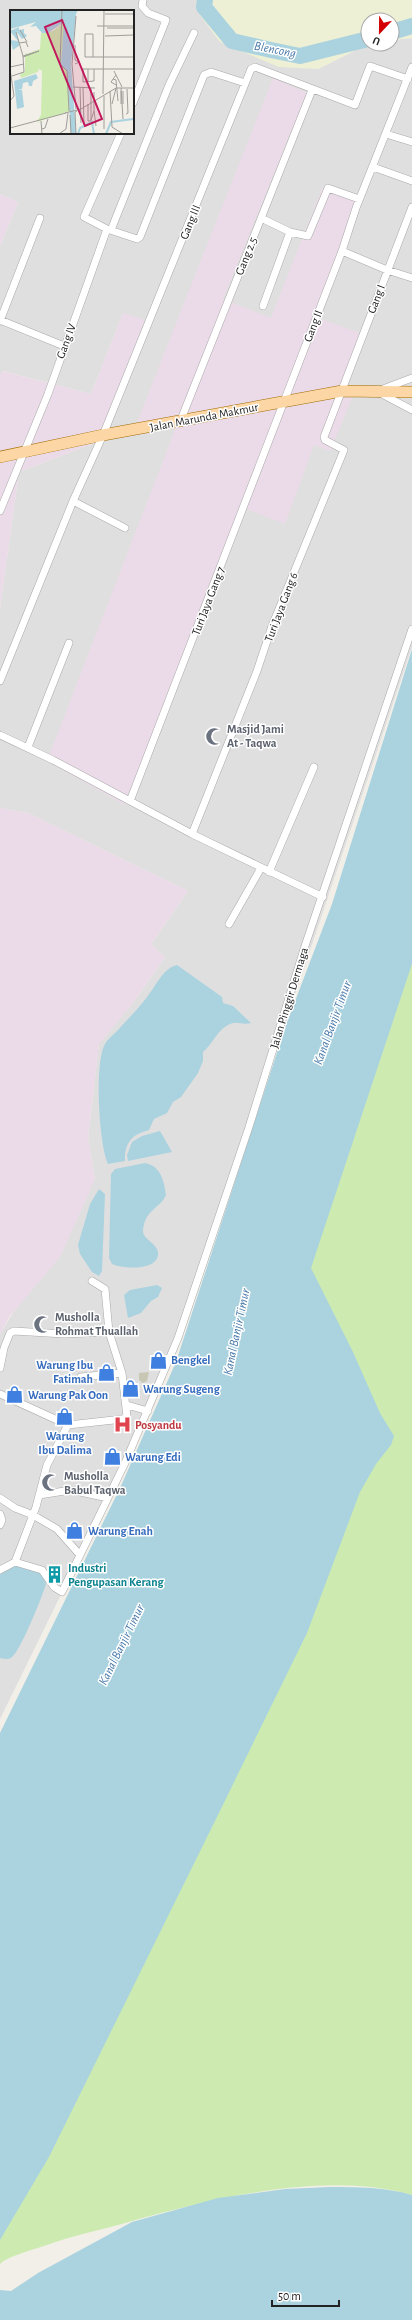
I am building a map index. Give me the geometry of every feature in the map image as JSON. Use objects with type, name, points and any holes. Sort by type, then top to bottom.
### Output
[{"type":"main road","name":"Jalan Marunda Makmur","points":[[0,457],[103,435],[342,391],[411,393]]},
{"type":"street","points":[[134,100],[166,20],[148,13],[142,6],[143,0]]},
{"type":"street","name":"Gang IV","points":[[0,511],[22,452],[48,394],[64,346],[109,229],[169,85],[194,33]]},
{"type":"street","points":[[312,90],[355,105],[370,66],[410,77]]},
{"type":"street","name":"Gang III","points":[[0,681],[73,501],[103,435],[245,83],[253,67],[312,90]]},
{"type":"street","name":"Gang II","points":[[284,401],[342,251],[359,199],[410,77],[412,67]]},
{"type":"street","points":[[121,134],[84,216],[109,229],[137,239],[140,237],[205,74],[211,72],[245,83]]},
{"type":"street","name":"Gang 2.5","points":[[180,422],[312,90]]},
{"type":"street","points":[[386,134],[412,142]]},
{"type":"street","points":[[373,166],[412,181]]},
{"type":"street","points":[[261,218],[290,232],[308,236],[328,188],[359,199]]},
{"type":"street","name":"Gang I","points":[[342,391],[412,207]]},
{"type":"street","points":[[40,218],[0,320],[64,346]]},
{"type":"street","points":[[263,306],[290,232]]},
{"type":"street","points":[[342,251],[387,270],[412,278]]},
{"type":"street","points":[[377,391],[412,378]]},
{"type":"street","name":"Turi Jaya Gang 6","points":[[192,834],[258,671],[272,626],[344,450],[324,438],[342,391]]},
{"type":"street","points":[[377,391],[412,410]]},
{"type":"street","name":"Turi Jaya Gang 7","points":[[130,801],[284,401]]},
{"type":"street","points":[[73,501],[125,528]]},
{"type":"street","name":"Jalan Pinggir Dermaga","points":[[15,1562],[42,1570],[54,1587],[62,1592],[108,1498],[148,1411],[166,1368],[249,1127],[302,954],[323,897],[412,629]]},
{"type":"street","points":[[28,747],[69,643]]},
{"type":"street","points":[[0,735],[28,747],[192,834],[323,897]]},
{"type":"street","points":[[269,872],[314,767]]},
{"type":"street","points":[[229,924],[261,868]]},
{"type":"street","points":[[0,1394],[68,1425],[123,1419],[128,1415],[122,1373],[109,1332],[105,1290],[92,1281]]},
{"type":"street","points":[[0,1368],[6,1340],[10,1333],[14,1331],[64,1334],[109,1332]]},
{"type":"street","points":[[81,1377],[122,1373]]},
{"type":"street","points":[[127,1405],[148,1411]]},
{"type":"street","points":[[0,1570],[15,1562],[33,1514],[47,1465],[68,1425]]},
{"type":"street","points":[[39,1495],[71,1490],[108,1498]]},
{"type":"street","points":[[0,1498],[15,1508],[33,1514],[57,1529],[80,1555]]},
{"type":"street","points":[[0,1514],[2,1520],[0,1525]]},
{"type":"shaded area","points":[[0,0],[201,0],[200,15],[318,69],[360,48],[360,52],[400,52],[400,39],[412,38],[412,647],[196,1290],[155,1403],[0,1719],[0,1334],[95,1179],[88,1138],[99,1043],[132,1004],[165,957],[151,944],[188,891],[28,813],[0,808],[0,608],[19,472],[97,442],[123,313],[91,394],[3,371],[0,376],[0,246],[18,202],[0,194]]},
{"type":"shaded area","points":[[201,0],[412,0],[412,38],[400,39],[400,12],[360,12],[360,48],[318,69],[279,67],[220,42],[200,15]]},
{"type":"shaded area","points":[[273,78],[307,93],[223,299],[271,318],[323,186],[358,199],[313,316],[360,333],[342,386],[357,386],[330,451],[314,445],[285,524],[241,507],[125,805],[47,761],[177,425],[134,430]]},
{"type":"shaded area","points":[[0,194],[18,202],[0,246]]},
{"type":"shaded area","points":[[123,313],[145,320],[97,442],[19,472],[0,608],[0,376],[2,371],[91,394]]},
{"type":"shaded area","points":[[0,808],[28,813],[188,891],[151,944],[165,957],[132,1004],[99,1044],[88,1138],[95,1179],[60,1257],[10,1316],[0,1334]]},
{"type":"shaded area","points":[[149,1372],[147,1381],[143,1383],[139,1380],[139,1373]]},
{"type":"green space","points":[[412,946],[412,2195],[379,2188],[344,2185],[308,2186],[235,2196],[165,2212],[66,2239],[14,2256],[0,2264],[0,2227],[305,1272]]},
{"type":"water","name":"Kanal Banjir Timur","points":[[412,649],[412,964],[311,1268],[353,1352],[380,1413],[394,1436],[391,1445],[376,1464],[360,1492],[307,1633],[216,1819],[49,2157],[0,2240],[0,1733],[120,1488],[176,1362],[286,1025],[332,904]]},
{"type":"water","points":[[177,965],[222,997],[223,1003],[233,1006],[251,1023],[233,1023],[224,1028],[203,1052],[203,1061],[198,1073],[181,1097],[173,1102],[167,1113],[154,1119],[149,1130],[138,1134],[130,1140],[126,1149],[125,1161],[108,1164],[102,1140],[99,1104],[100,1068],[105,1044],[140,1006],[160,978],[168,970]]},
{"type":"water","points":[[160,1131],[172,1152],[128,1161],[127,1155],[132,1142],[142,1136]]},
{"type":"water","points":[[145,1163],[155,1167],[161,1175],[166,1195],[160,1204],[147,1217],[143,1230],[145,1237],[158,1251],[158,1255],[152,1264],[145,1266],[131,1268],[117,1266],[112,1264],[109,1258],[111,1174],[115,1169]]},
{"type":"water","points":[[99,1189],[105,1194],[102,1271],[99,1276],[92,1272],[80,1254],[78,1245],[90,1204]]},
{"type":"water","points":[[157,1285],[162,1288],[158,1297],[151,1301],[141,1313],[128,1318],[124,1295],[130,1290]]},
{"type":"water","points":[[14,1565],[41,1572],[46,1584],[21,1644],[12,1657],[5,1659],[0,1658],[0,1571]]},
{"type":"water","points":[[330,2187],[382,2189],[412,2195],[412,2320],[0,2320],[0,2290],[11,2291],[38,2273],[132,2222],[218,2198],[285,2189]]},
{"type":"waterway","name":"Blencong","points":[[205,0],[204,7],[232,41],[300,56],[360,41]]},
{"type":"waterway","name":"Blencong","points":[[400,30],[412,26]]},
{"type":"place","name":"Masjid Jami At - Taqwa","points":[[214,736]]},
{"type":"place","name":"Musholla Rohmat Thuallah","points":[[42,1324]]},
{"type":"place","name":"Bengkel","points":[[158,1360]]},
{"type":"place","name":"Warung Ibu Fatimah","points":[[106,1372]]},
{"type":"place","name":"Warung Sugeng","points":[[130,1389]]},
{"type":"place","name":"Warung Pak Oon","points":[[15,1395]]},
{"type":"place","name":"Warung Ibu Dalima","points":[[65,1417]]},
{"type":"place","name":"Posyandu","points":[[122,1425]]},
{"type":"place","name":"Warung Edi","points":[[112,1457]]},
{"type":"place","name":"Musholla Babul Taqwa","points":[[51,1483]]},
{"type":"place","name":"Warung Enah","points":[[75,1531]]},
{"type":"place","name":"Industri Pengupasan Kerang","points":[[55,1575]]}]
